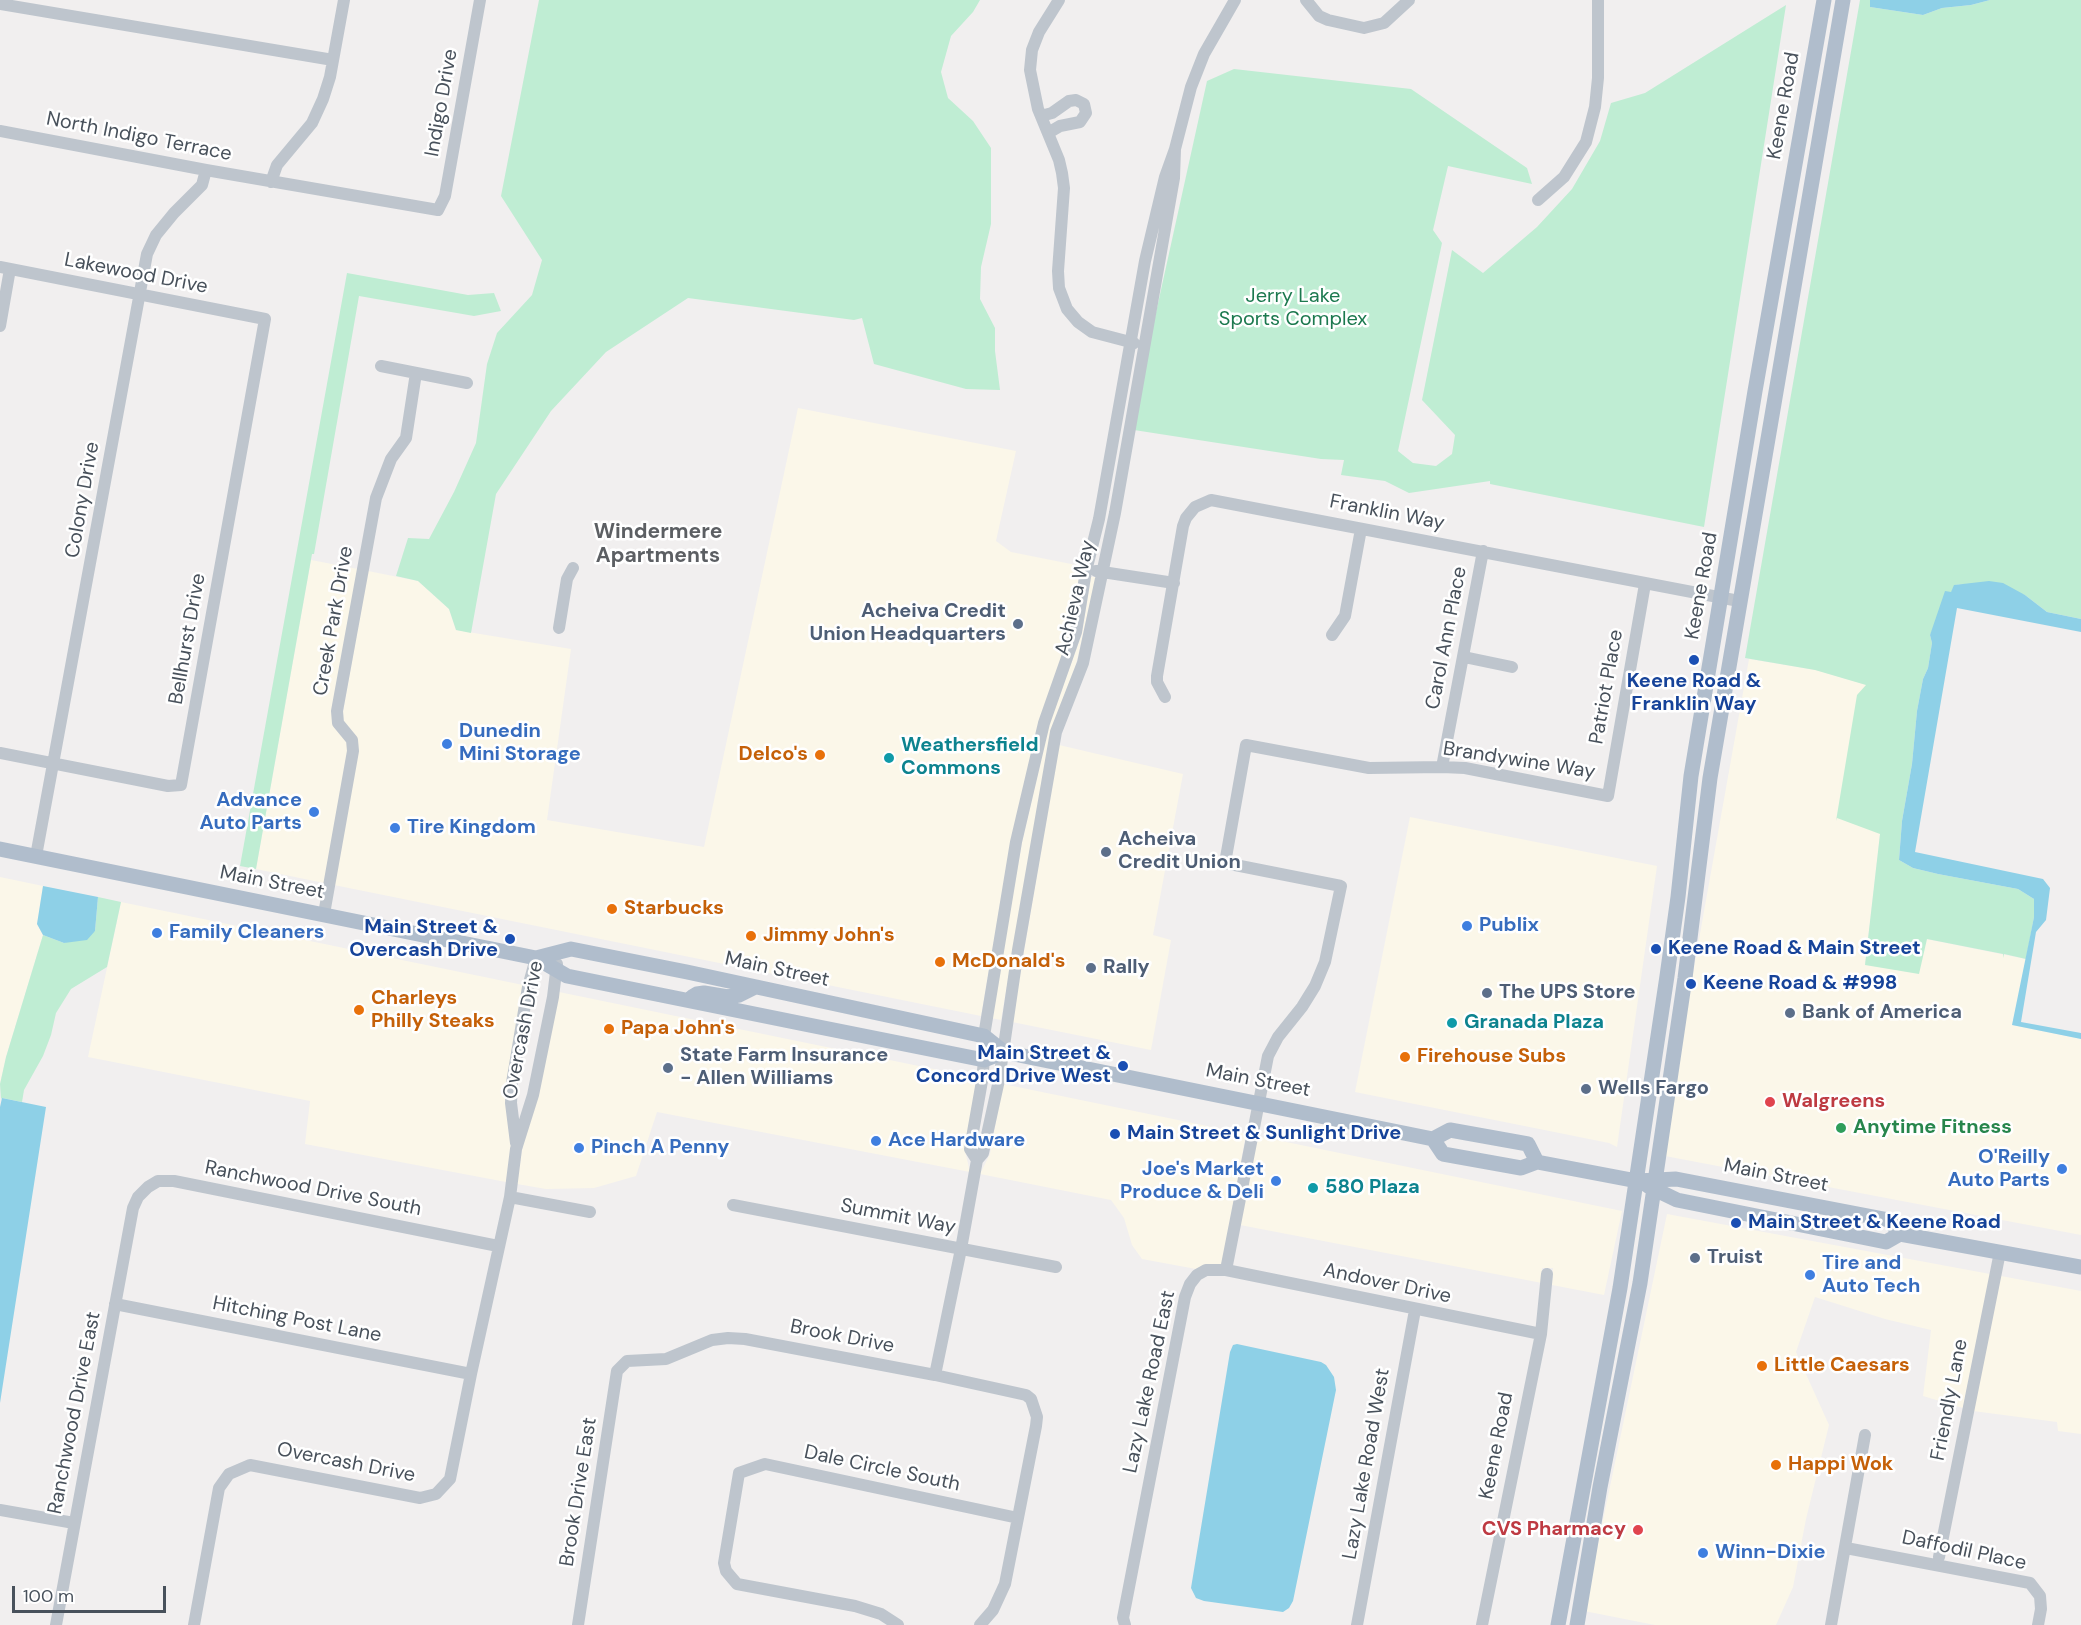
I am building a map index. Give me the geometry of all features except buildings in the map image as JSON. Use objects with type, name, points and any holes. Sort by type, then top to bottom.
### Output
[{"type":"main road","name":"Keene Road","points":[[1558,1625],[1620,1288],[1678,897],[1691,776],[1755,391],[1824,0]]},
{"type":"main road","name":"Keene Road","points":[[1576,1625],[1656,1184],[1710,778],[1843,0]]},
{"type":"main road","name":"Main Street","points":[[0,849],[536,958],[567,976],[984,1060]]},
{"type":"main road","name":"Main Street","points":[[536,958],[571,949],[984,1036],[1004,1052],[1432,1138],[1450,1130],[1528,1144],[1537,1162]]},
{"type":"main road","points":[[687,1000],[697,994],[728,997],[739,995],[755,987]]},
{"type":"main road","points":[[984,1036],[984,1060],[1004,1052]]},
{"type":"main road","name":"Main Street","points":[[1432,1138],[1443,1154],[1521,1168],[1537,1162],[1637,1180],[1656,1184],[1677,1200],[1886,1242],[1900,1234],[2081,1267]]},
{"type":"main road","name":"Main Street","points":[[1656,1184],[1676,1179],[1889,1220],[1900,1234]]},
{"type":"street","points":[[271,182],[277,165],[312,123],[324,99],[344,0]]},
{"type":"street","name":"Indigo Drive","points":[[438,210],[445,196],[480,0]]},
{"type":"street","points":[[1059,0],[1039,32],[1032,50],[1030,70],[1041,116],[1059,160],[1064,188],[1058,271],[1059,288],[1067,309],[1078,322],[1092,332],[1144,345]]},
{"type":"street","name":"Achieva Way","points":[[984,1036],[1016,842],[1044,723],[1076,632],[1086,571],[1099,519],[1144,261],[1191,87],[1204,54],[1235,0]]},
{"type":"street","points":[[1306,0],[1319,16],[1364,28],[1384,23],[1408,0]]},
{"type":"street","points":[[1538,200],[1564,177],[1586,142],[1595,107],[1598,78],[1598,0]]},
{"type":"street","points":[[0,4],[333,60]]},
{"type":"street","points":[[1041,116],[1052,113],[1069,101],[1076,100],[1084,104],[1086,113],[1080,122],[1060,126],[1048,133]]},
{"type":"street","name":"North Indigo Terrace","points":[[0,131],[425,210],[438,210]]},
{"type":"street","name":"Achieva Way","points":[[977,1160],[983,1153],[1004,1052],[1018,950],[1056,732],[1083,663],[1103,571],[1174,178],[1176,149]]},
{"type":"street","name":"Colony Drive","points":[[36,856],[147,254],[156,235],[202,185],[206,170]]},
{"type":"street","points":[[0,326],[5,268]]},
{"type":"street","name":"Lakewood Drive","points":[[5,268],[265,319]]},
{"type":"street","name":"Bellhurst Drive","points":[[0,753],[168,786],[181,785],[265,319]]},
{"type":"street","points":[[381,366],[467,382]]},
{"type":"street","name":"Creek Park Drive","points":[[324,914],[353,751],[352,740],[338,723],[337,711],[376,498],[391,459],[406,438],[416,373]]},
{"type":"street","name":"Franklin Way","points":[[1165,697],[1157,682],[1157,676],[1186,518],[1196,507],[1210,500],[1739,601]]},
{"type":"street","points":[[1332,635],[1345,616],[1361,529]]},
{"type":"street","name":"Carol Ann Place","points":[[1442,766],[1483,551]]},
{"type":"street","points":[[559,628],[567,579],[573,568]]},
{"type":"street","points":[[1086,571],[1103,571],[1174,583]]},
{"type":"street","name":"Patriot Place","points":[[1608,796],[1645,584]]},
{"type":"street","points":[[1464,657],[1512,667]]},
{"type":"street","name":"Brandywine Way","points":[[1257,1103],[1268,1056],[1278,1037],[1316,986],[1325,962],[1341,886],[1225,863],[1246,744],[1369,768],[1442,766],[1465,768],[1608,796]]},
{"type":"street","name":"Overcash Drive","points":[[194,1625],[219,1488],[229,1474],[250,1464],[414,1497],[436,1494],[448,1483],[452,1474],[471,1374],[510,1197],[516,1149],[533,1095],[553,997],[558,952]]},
{"type":"street","name":"Overcash Drive","points":[[516,1149],[511,1103],[513,1083],[528,987],[536,958]]},
{"type":"street","points":[[935,1375],[977,1160],[970,1149],[984,1060]]},
{"type":"street","points":[[1226,1270],[1257,1103]]},
{"type":"street","name":"Ranchwood Drive South","points":[[133,1208],[138,1197],[148,1187],[158,1181],[174,1181],[498,1246]]},
{"type":"street","points":[[510,1197],[590,1212]]},
{"type":"street","name":"Summit Way","points":[[733,1205],[1056,1267]]},
{"type":"street","name":"Ranchwood Drive East","points":[[56,1625],[133,1208]]},
{"type":"street","name":"Friendly Lane","points":[[1940,1557],[2000,1251]]},
{"type":"street","name":"Lazy Lake Road East","points":[[1125,1625],[1124,1618],[1185,1297],[1190,1284],[1197,1275],[1206,1270],[1226,1270]]},
{"type":"street","name":"Andover Drive","points":[[1226,1270],[1540,1334]]},
{"type":"street","name":"Keene Road","points":[[1482,1625],[1540,1334],[1548,1274]]},
{"type":"street","name":"Hitching Post Lane","points":[[115,1304],[471,1374]]},
{"type":"street","name":"Lazy Lake Road West","points":[[1357,1625],[1416,1310]]},
{"type":"street","name":"Brook Drive","points":[[621,1365],[632,1360],[666,1359],[712,1340],[735,1338],[935,1375],[1026,1395],[1031,1399],[1035,1410],[1036,1426],[1018,1518]]},
{"type":"street","name":"Brook Drive East","points":[[578,1625],[616,1375],[621,1365]]},
{"type":"street","points":[[1831,1625],[1865,1435]]},
{"type":"street","name":"Dale Circle South","points":[[898,1625],[881,1614],[855,1606],[737,1584],[726,1571],[724,1563],[739,1473],[765,1464],[1018,1518]]},
{"type":"street","points":[[0,1510],[74,1523]]},
{"type":"street","points":[[980,1625],[993,1610],[1005,1584],[1018,1518]]},
{"type":"street","name":"Daffodil Place","points":[[1846,1548],[2030,1583],[2040,1596],[2041,1609],[2038,1625]]},
{"type":"shaded area","points":[[798,408],[1016,451],[996,541],[1011,552],[1081,566],[1071,631],[1039,722],[1011,841],[981,1016],[334,885],[358,752],[357,739],[343,720],[343,712],[368,571],[418,581],[449,609],[456,630],[571,649],[547,820],[704,847]]},
{"type":"shaded area","points":[[311,560],[358,569],[333,725],[347,743],[348,751],[324,883],[256,869]]},
{"type":"shaded area","points":[[1091,577],[1096,577],[1076,664],[1051,731],[1001,1020],[991,1018],[1022,843],[1049,725],[1082,634]]},
{"type":"shaded area","points":[[1749,659],[1816,670],[1867,685],[1880,834],[1865,965],[1926,939],[2026,959],[2012,1025],[2081,1039],[2081,1235],[1665,1156],[1685,1018]]},
{"type":"shaded area","points":[[1059,745],[1183,774],[1153,935],[1171,940],[1151,1050],[1012,1022]]},
{"type":"shaded area","points":[[1410,817],[1657,866],[1617,1147],[1609,1143],[1355,1092]]},
{"type":"shaded area","points":[[0,877],[43,886],[37,924],[43,935],[0,1084]]},
{"type":"shaded area","points":[[121,902],[523,985],[506,1104],[511,1149],[506,1182],[305,1144],[310,1101],[88,1057]]},
{"type":"shaded area","points":[[559,992],[977,1078],[965,1151],[970,1172],[657,1112],[636,1176],[594,1188],[546,1189],[517,1184],[522,1150]]},
{"type":"shaded area","points":[[1003,1084],[1246,1134],[1222,1264],[1206,1264],[1196,1269],[1142,1259],[1132,1245],[1124,1218],[1111,1200],[980,1174],[990,1154]]},
{"type":"shaded area","points":[[1257,1136],[1622,1211],[1604,1295],[1552,1285],[1553,1268],[1542,1268],[1542,1283],[1240,1225]]},
{"type":"shaded area","points":[[1667,1214],[1990,1274],[1963,1408],[1923,1396],[1931,1330],[1885,1319],[1815,1297],[1796,1352],[1829,1425],[1806,1519],[1793,1587],[1776,1625],[1655,1625],[1584,1611]]},
{"type":"shaded area","points":[[2001,1276],[2081,1291],[2081,1434],[2058,1431],[2057,1422],[1973,1411]]},
{"type":"green space","points":[[539,0],[980,0],[973,12],[951,36],[941,72],[948,98],[973,121],[991,148],[991,224],[981,267],[980,299],[995,328],[995,351],[1000,390],[966,389],[874,364],[862,318],[854,320],[688,298],[606,352],[551,411],[496,494],[471,633],[456,630],[449,609],[418,581],[396,576],[408,538],[429,539],[454,492],[476,443],[487,364],[497,333],[532,295],[542,260],[501,196]]},
{"type":"green space","points":[[1860,0],[1870,0],[1870,7],[1923,15],[1942,8],[1971,5],[1990,0],[2081,0],[2081,619],[2047,612],[2025,595],[1966,584],[1955,585],[1930,635],[1932,643],[1917,711],[1899,860],[1913,868],[2018,889],[2034,899],[2034,917],[2026,959],[2004,954],[2003,958],[2003,954],[1927,939],[1919,974],[1865,965],[1880,834],[1837,818],[1836,821],[1857,695],[1866,685],[1815,670],[1745,658]]},
{"type":"green space","name":"Jerry Lake Sports Complex","points":[[1786,5],[1704,527],[1490,484],[1490,481],[1409,493],[1385,481],[1341,475],[1344,460],[1321,459],[1134,430],[1153,326],[1207,81],[1234,69],[1411,89],[1527,168],[1532,184],[1448,166],[1433,230],[1442,243],[1398,451],[1413,463],[1436,466],[1452,454],[1455,435],[1422,400],[1452,250],[1483,273],[1537,227],[1572,189],[1600,141],[1611,103],[1645,93]]},
{"type":"green space","points":[[347,273],[468,295],[494,293],[501,311],[474,316],[359,296],[256,869],[240,866]]},
{"type":"green space","points":[[98,897],[121,902],[107,967],[71,989],[56,1013],[43,1056],[24,1090],[22,1102],[1,1099],[0,1084],[6,1057],[43,935],[64,943],[95,931]]},
{"type":"water","points":[[1870,0],[1990,0],[1971,5],[1942,8],[1923,15],[1870,7]]},
{"type":"water","points":[[1989,581],[2003,583],[2025,595],[2047,612],[2081,619],[2081,632],[1957,608],[1915,852],[2043,879],[2050,888],[2046,920],[2036,932],[2021,1022],[2081,1033],[2081,1039],[2012,1025],[2034,917],[2034,899],[2018,889],[1913,868],[1899,860],[1917,711],[1932,643],[1930,635],[1945,591],[1951,592],[1954,585]]},
{"type":"water","points":[[43,886],[98,897],[95,931],[87,940],[64,943],[43,935],[37,924]]},
{"type":"water","points":[[2,1098],[46,1107],[0,1403],[0,1107]]},
{"type":"water","points":[[1233,1345],[1321,1362],[1326,1365],[1334,1377],[1336,1390],[1293,1601],[1283,1612],[1204,1601],[1196,1598],[1191,1588],[1230,1352]]},
{"type":"place","name":"Acheiva Credit Union Headquarters","points":[[1018,624]]},
{"type":"place","name":"Keene Road & Franklin Way","points":[[1694,660]]},
{"type":"place","name":"Dunedin Mini Storage","points":[[447,744]]},
{"type":"place","name":"Delco's","points":[[820,755]]},
{"type":"place","name":"Weathersfield Commons","points":[[889,758]]},
{"type":"place","name":"Advance Auto Parts","points":[[314,812]]},
{"type":"place","name":"Tire Kingdom","points":[[395,828]]},
{"type":"place","name":"Acheiva Credit Union","points":[[1106,852]]},
{"type":"place","name":"Starbucks","points":[[612,909]]},
{"type":"place","name":"Publix","points":[[1467,926]]},
{"type":"place","name":"Family Cleaners","points":[[157,933]]},
{"type":"place","name":"Jimmy John's","points":[[751,936]]},
{"type":"place","name":"Main Street & Overcash Drive","points":[[510,939]]},
{"type":"place","name":"Keene Road & Main Street","points":[[1656,949]]},
{"type":"place","name":"McDonald's","points":[[940,962]]},
{"type":"place","name":"Rally","points":[[1091,968]]},
{"type":"place","name":"Keene Road & #998","points":[[1691,984]]},
{"type":"place","name":"The UPS Store","points":[[1487,993]]},
{"type":"place","name":"Charleys Philly Steaks","points":[[359,1010]]},
{"type":"place","name":"Bank of America","points":[[1790,1013]]},
{"type":"place","name":"Granada Plaza","points":[[1452,1023]]},
{"type":"place","name":"Papa John's","points":[[609,1029]]},
{"type":"place","name":"Firehouse Subs","points":[[1405,1057]]},
{"type":"place","name":"Main Street & Concord Drive West","points":[[1123,1066]]},
{"type":"place","name":"State Farm Insurance - Allen Williams","points":[[668,1068]]},
{"type":"place","name":"Wells Fargo","points":[[1586,1089]]},
{"type":"place","name":"Walgreens","points":[[1770,1102]]},
{"type":"place","name":"Anytime Fitness","points":[[1841,1128]]},
{"type":"place","name":"Main Street & Sunlight Drive","points":[[1115,1134]]},
{"type":"place","name":"Ace Hardware","points":[[876,1141]]},
{"type":"place","name":"Pinch A Penny","points":[[579,1148]]},
{"type":"place","name":"O'Reilly Auto Parts","points":[[2062,1169]]},
{"type":"place","name":"Joe's Market Produce & Deli","points":[[1276,1181]]},
{"type":"place","name":"580 Plaza","points":[[1313,1188]]},
{"type":"place","name":"Main Street & Keene Road","points":[[1736,1223]]},
{"type":"place","name":"Truist","points":[[1695,1258]]},
{"type":"place","name":"Tire and Auto Tech","points":[[1810,1275]]},
{"type":"place","name":"Little Caesars","points":[[1762,1366]]},
{"type":"place","name":"Happi Wok","points":[[1776,1465]]},
{"type":"place","name":"CVS Pharmacy","points":[[1638,1530]]},
{"type":"place","name":"Winn-Dixie","points":[[1703,1553]]},
{"type":"district","name":"Windermere Apartments","points":[[658,544]]}]
